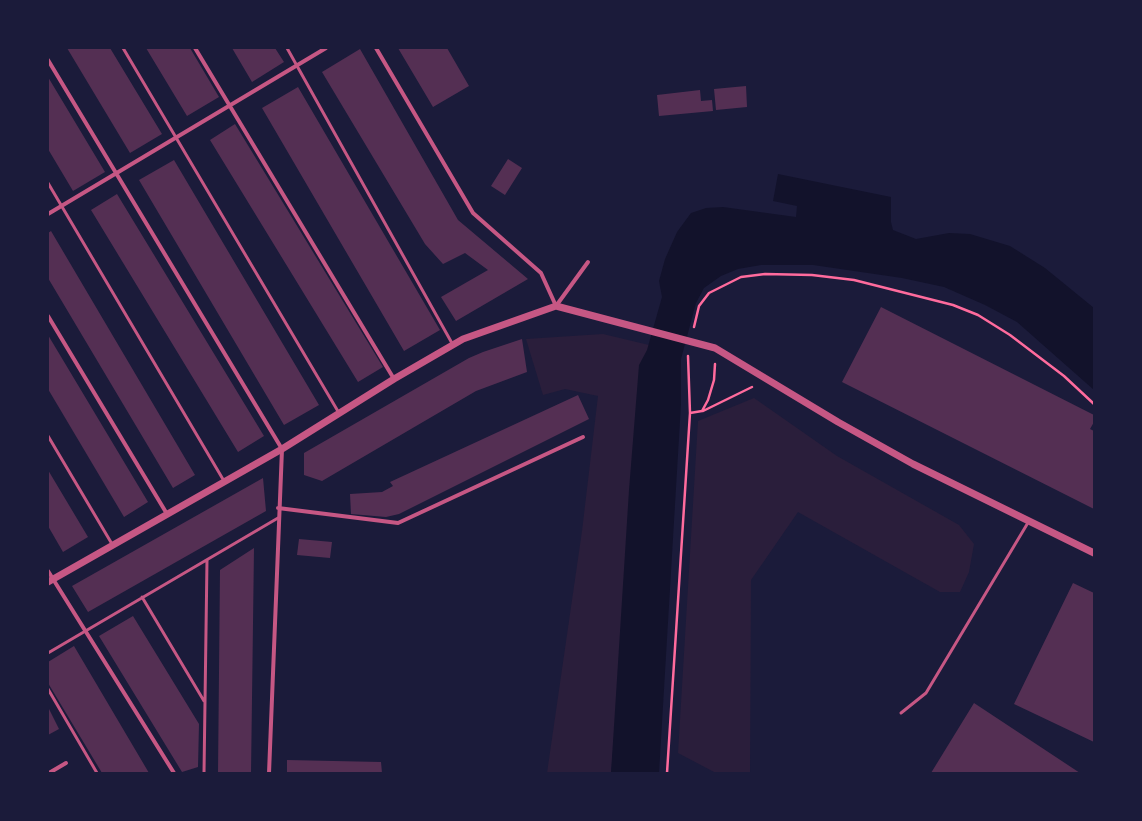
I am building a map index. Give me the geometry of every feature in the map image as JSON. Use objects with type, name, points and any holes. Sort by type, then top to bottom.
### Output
[{"type":"street","points":[[195,48],[394,379]]},
{"type":"street","points":[[48,214],[326,48]]},
{"type":"street","points":[[376,48],[473,213],[542,273],[556,306]]},
{"type":"street","points":[[48,60],[282,449],[278,508],[269,773]]},
{"type":"street","points":[[50,581],[282,449],[394,379],[452,345],[556,306],[588,262]]},
{"type":"street","points":[[556,306],[715,348],[913,464],[1094,553]]},
{"type":"street","points":[[48,316],[167,514]]},
{"type":"street","points":[[278,508],[398,523],[583,437]]},
{"type":"street","points":[[48,572],[50,581],[85,631],[174,773]]},
{"type":"street","points":[[49,773],[66,763]]},
{"type":"lane","points":[[123,48],[339,413]]},
{"type":"lane","points":[[287,48],[452,345]]},
{"type":"lane","points":[[48,183],[224,482]]},
{"type":"lane","points":[[48,436],[113,545]]},
{"type":"lane","points":[[48,653],[278,518]]},
{"type":"lane","points":[[901,712],[926,693],[1029,521]]},
{"type":"lane","points":[[204,773],[207,560]]},
{"type":"lane","points":[[142,597],[205,702]]},
{"type":"lane","points":[[48,689],[97,773]]},
{"type":"path","points":[[693,332],[699,306],[709,293],[741,277],[765,274],[812,275],[854,280],[953,305],[978,315],[1010,335],[1064,376],[1094,404]]},
{"type":"path","points":[[702,411],[708,400],[714,380],[715,348]]},
{"type":"path","points":[[667,773],[690,413],[689,352]]},
{"type":"path","points":[[690,413],[702,411],[769,380]]},
{"type":"shaded area","points":[[778,174],[891,197],[891,222],[893,230],[916,239],[949,233],[970,234],[1010,246],[1045,268],[1094,308],[1094,390],[1017,322],[985,305],[944,287],[902,278],[813,265],[761,265],[738,269],[721,276],[704,288],[696,303],[681,359],[681,404],[659,773],[611,773],[629,490],[639,365],[647,350],[662,297],[659,281],[665,259],[677,232],[691,213],[706,208],[723,207],[796,217],[797,206],[773,201]]},
{"type":"shaded area","points":[[603,334],[649,345],[611,773],[547,773],[582,531],[598,396],[565,389],[543,395],[526,339]]},
{"type":"shaded area","points":[[754,398],[837,456],[959,525],[974,544],[969,572],[960,592],[940,592],[798,512],[751,580],[750,773],[716,773],[678,753],[698,421]]},
{"type":"building","points":[[67,48],[110,48],[162,134],[130,153]]},
{"type":"building","points":[[146,48],[190,48],[219,97],[187,116]]},
{"type":"building","points":[[232,48],[275,48],[284,62],[252,82]]},
{"type":"building","points":[[398,48],[447,48],[469,86],[433,107]]},
{"type":"building","points":[[360,49],[458,220],[528,279],[456,321],[441,297],[488,270],[465,253],[443,264],[425,244],[322,72]]},
{"type":"building","points":[[48,77],[105,172],[73,191],[48,149]]},
{"type":"building","points":[[746,86],[747,107],[716,110],[714,89]]},
{"type":"building","points":[[298,87],[440,330],[404,351],[262,108]]},
{"type":"building","points":[[700,90],[701,101],[712,100],[713,111],[659,116],[657,95]]},
{"type":"building","points":[[235,124],[383,367],[358,382],[210,140]]},
{"type":"building","points":[[508,159],[522,168],[505,195],[491,186]]},
{"type":"building","points":[[174,160],[319,405],[284,425],[139,180]]},
{"type":"building","points":[[117,194],[264,436],[238,452],[91,210]]},
{"type":"building","points":[[51,231],[195,475],[173,488],[48,278],[48,233]]},
{"type":"building","points":[[881,307],[1094,415],[1094,422],[1090,429],[1094,431],[1094,509],[842,382]]},
{"type":"building","points":[[48,335],[148,502],[124,517],[48,389]]},
{"type":"building","points":[[522,339],[527,372],[476,391],[322,481],[304,475],[304,453],[469,358]]},
{"type":"building","points":[[578,395],[589,419],[399,514],[386,517],[351,514],[350,494],[382,492],[393,486],[390,482]]},
{"type":"building","points":[[48,470],[88,537],[63,552],[48,526]]},
{"type":"building","points":[[263,478],[266,511],[88,612],[72,586]]},
{"type":"building","points":[[299,539],[332,542],[330,558],[297,555]]},
{"type":"building","points":[[254,548],[251,773],[218,773],[220,570]]},
{"type":"building","points":[[1073,583],[1094,593],[1094,742],[1014,704]]},
{"type":"building","points":[[133,616],[199,724],[198,767],[182,772],[99,636]]},
{"type":"building","points":[[74,646],[149,773],[102,773],[48,683],[48,662]]},
{"type":"building","points":[[974,703],[1080,773],[931,773]]},
{"type":"building","points":[[48,707],[59,729],[48,735]]},
{"type":"building","points":[[287,760],[381,762],[382,773],[287,773]]}]
